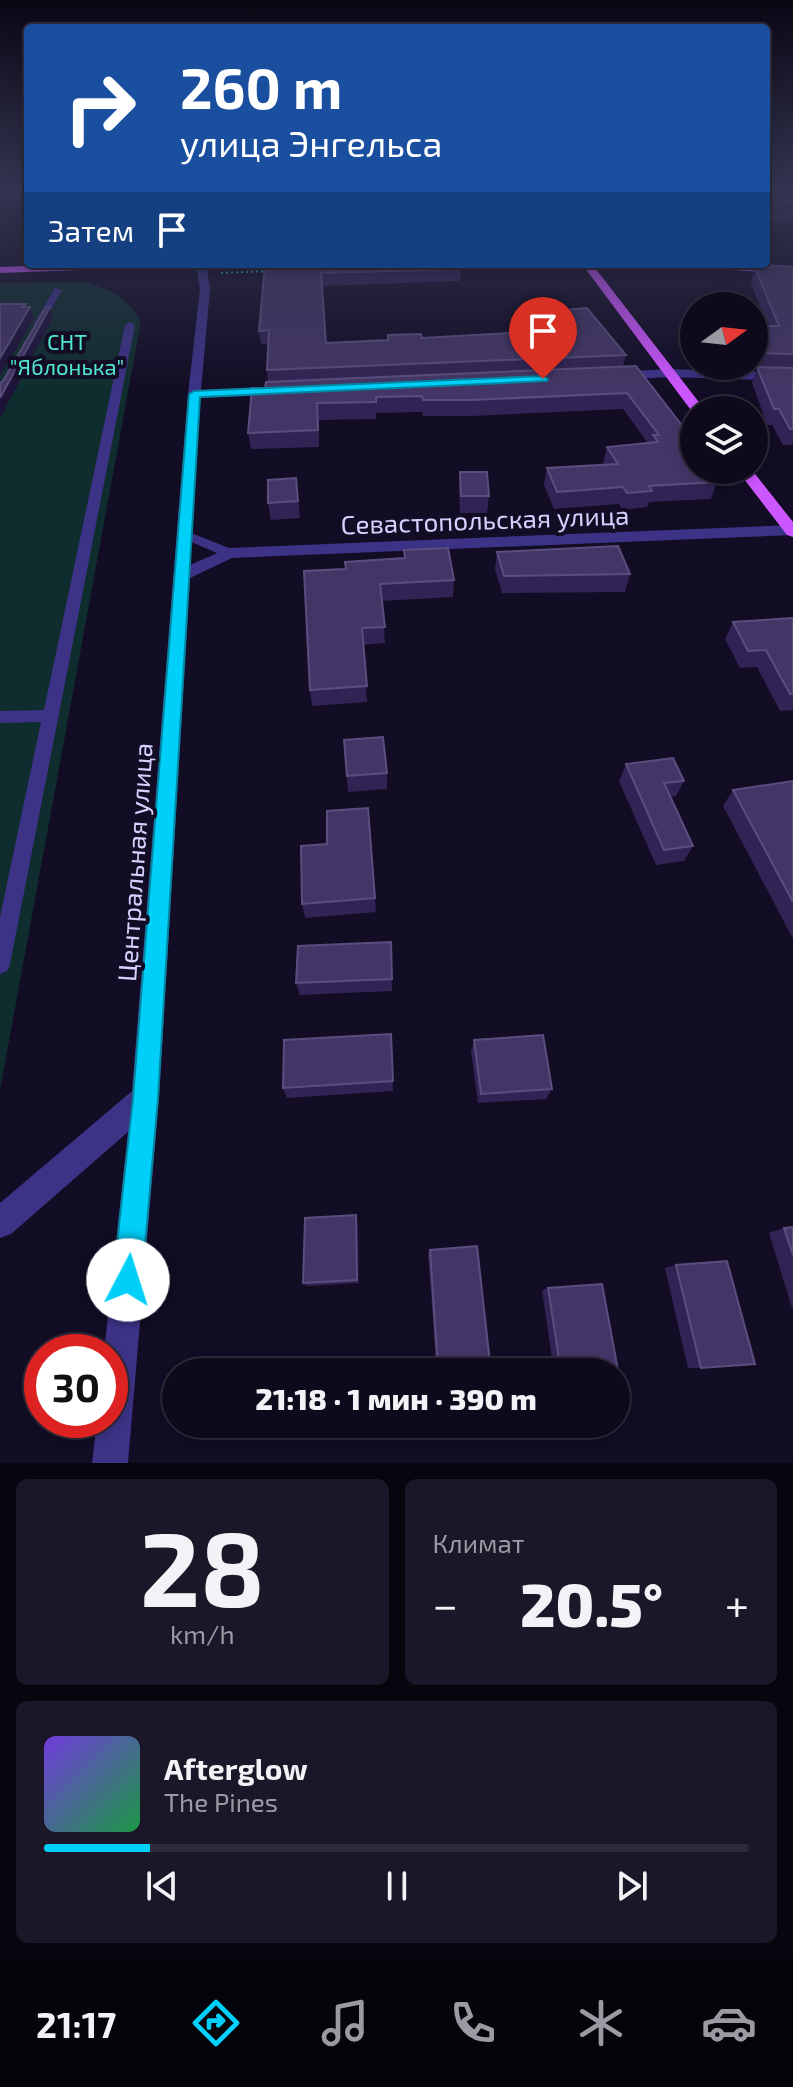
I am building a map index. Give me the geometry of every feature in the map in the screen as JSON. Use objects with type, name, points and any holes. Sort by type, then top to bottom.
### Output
[{"type":"main road","points":[[0,270],[38,268]]},
{"type":"main road","points":[[590,268],[687,396]]},
{"type":"main road","points":[[747,268],[793,271]]},
{"type":"main road","points":[[755,484],[792,531]]},
{"type":"street","name":"Центральная улица","points":[[110,1463],[145,1098],[184,574],[194,394],[205,289],[202,268]]},
{"type":"street","points":[[606,376],[669,373],[793,377]]},
{"type":"street","points":[[194,394],[289,390]]},
{"type":"street","name":"Севастопольская улица","points":[[184,574],[229,553],[792,531]]},
{"type":"street","points":[[0,1223],[145,1098]]},
{"type":"lane","points":[[29,340],[58,290]]},
{"type":"lane","points":[[0,964],[130,325]]},
{"type":"lane","points":[[186,535],[229,553]]},
{"type":"lane","points":[[0,717],[50,716]]},
{"type":"green space","name":"СНТ \"Яблонька\"","points":[[85,282],[117,296],[130,306],[141,321],[0,1090],[0,283]]},
{"type":"building","points":[[793,267],[793,354],[768,353],[768,326],[779,326],[768,292],[765,292],[755,268]]},
{"type":"building","points":[[265,268],[461,268],[321,273],[326,343],[388,340],[388,335],[421,334],[422,338],[546,331],[536,312],[587,308],[626,355],[267,370],[269,330],[259,331]]},
{"type":"building","points":[[0,304],[26,304],[23,307],[30,307],[0,358]]},
{"type":"building","points":[[46,307],[50,307],[0,398],[0,383]]},
{"type":"building","points":[[636,366],[680,423],[680,484],[683,484],[649,486],[652,491],[627,493],[623,487],[557,492],[547,468],[618,464],[607,447],[658,442],[653,435],[659,435],[627,393],[472,400],[423,400],[422,396],[376,397],[376,402],[317,403],[318,430],[248,433],[252,388],[265,388],[266,382]]},
{"type":"building","points":[[768,367],[793,368],[793,429],[790,429],[779,409],[774,409],[762,380],[768,380]]},
{"type":"building","points":[[460,472],[487,472],[489,496],[461,496]]},
{"type":"building","points":[[296,478],[298,501],[268,503],[268,480]]},
{"type":"building","points":[[618,546],[630,574],[504,576],[497,552]]},
{"type":"building","points":[[448,548],[454,580],[380,584],[385,627],[362,628],[367,686],[310,690],[304,571],[346,569],[345,562],[405,558],[404,550]]},
{"type":"building","points":[[793,618],[793,694],[790,694],[766,650],[748,651],[733,622]]},
{"type":"building","points":[[383,737],[387,773],[347,776],[344,740]]},
{"type":"building","points":[[673,758],[684,781],[664,783],[693,846],[664,850],[626,764]]},
{"type":"building","points":[[793,781],[793,902],[733,790]]},
{"type":"building","points":[[368,808],[375,898],[302,904],[301,846],[327,844],[327,811]]},
{"type":"building","points":[[391,942],[392,979],[296,983],[298,946]]},
{"type":"building","points":[[391,1034],[393,1081],[283,1088],[284,1040]]},
{"type":"building","points":[[543,1035],[552,1089],[481,1094],[474,1040]]},
{"type":"building","points":[[356,1215],[357,1280],[303,1283],[305,1218]]},
{"type":"building","points":[[793,1227],[793,1255],[784,1228]]},
{"type":"building","points":[[477,1246],[489,1358],[437,1358],[430,1250]]},
{"type":"building","points":[[727,1261],[755,1364],[701,1368],[676,1265]]},
{"type":"building","points":[[602,1284],[616,1358],[559,1358],[548,1288]]},
{"type":"route","points":[[128,1280],[145,1098],[184,574],[194,394],[543,379]]}]
